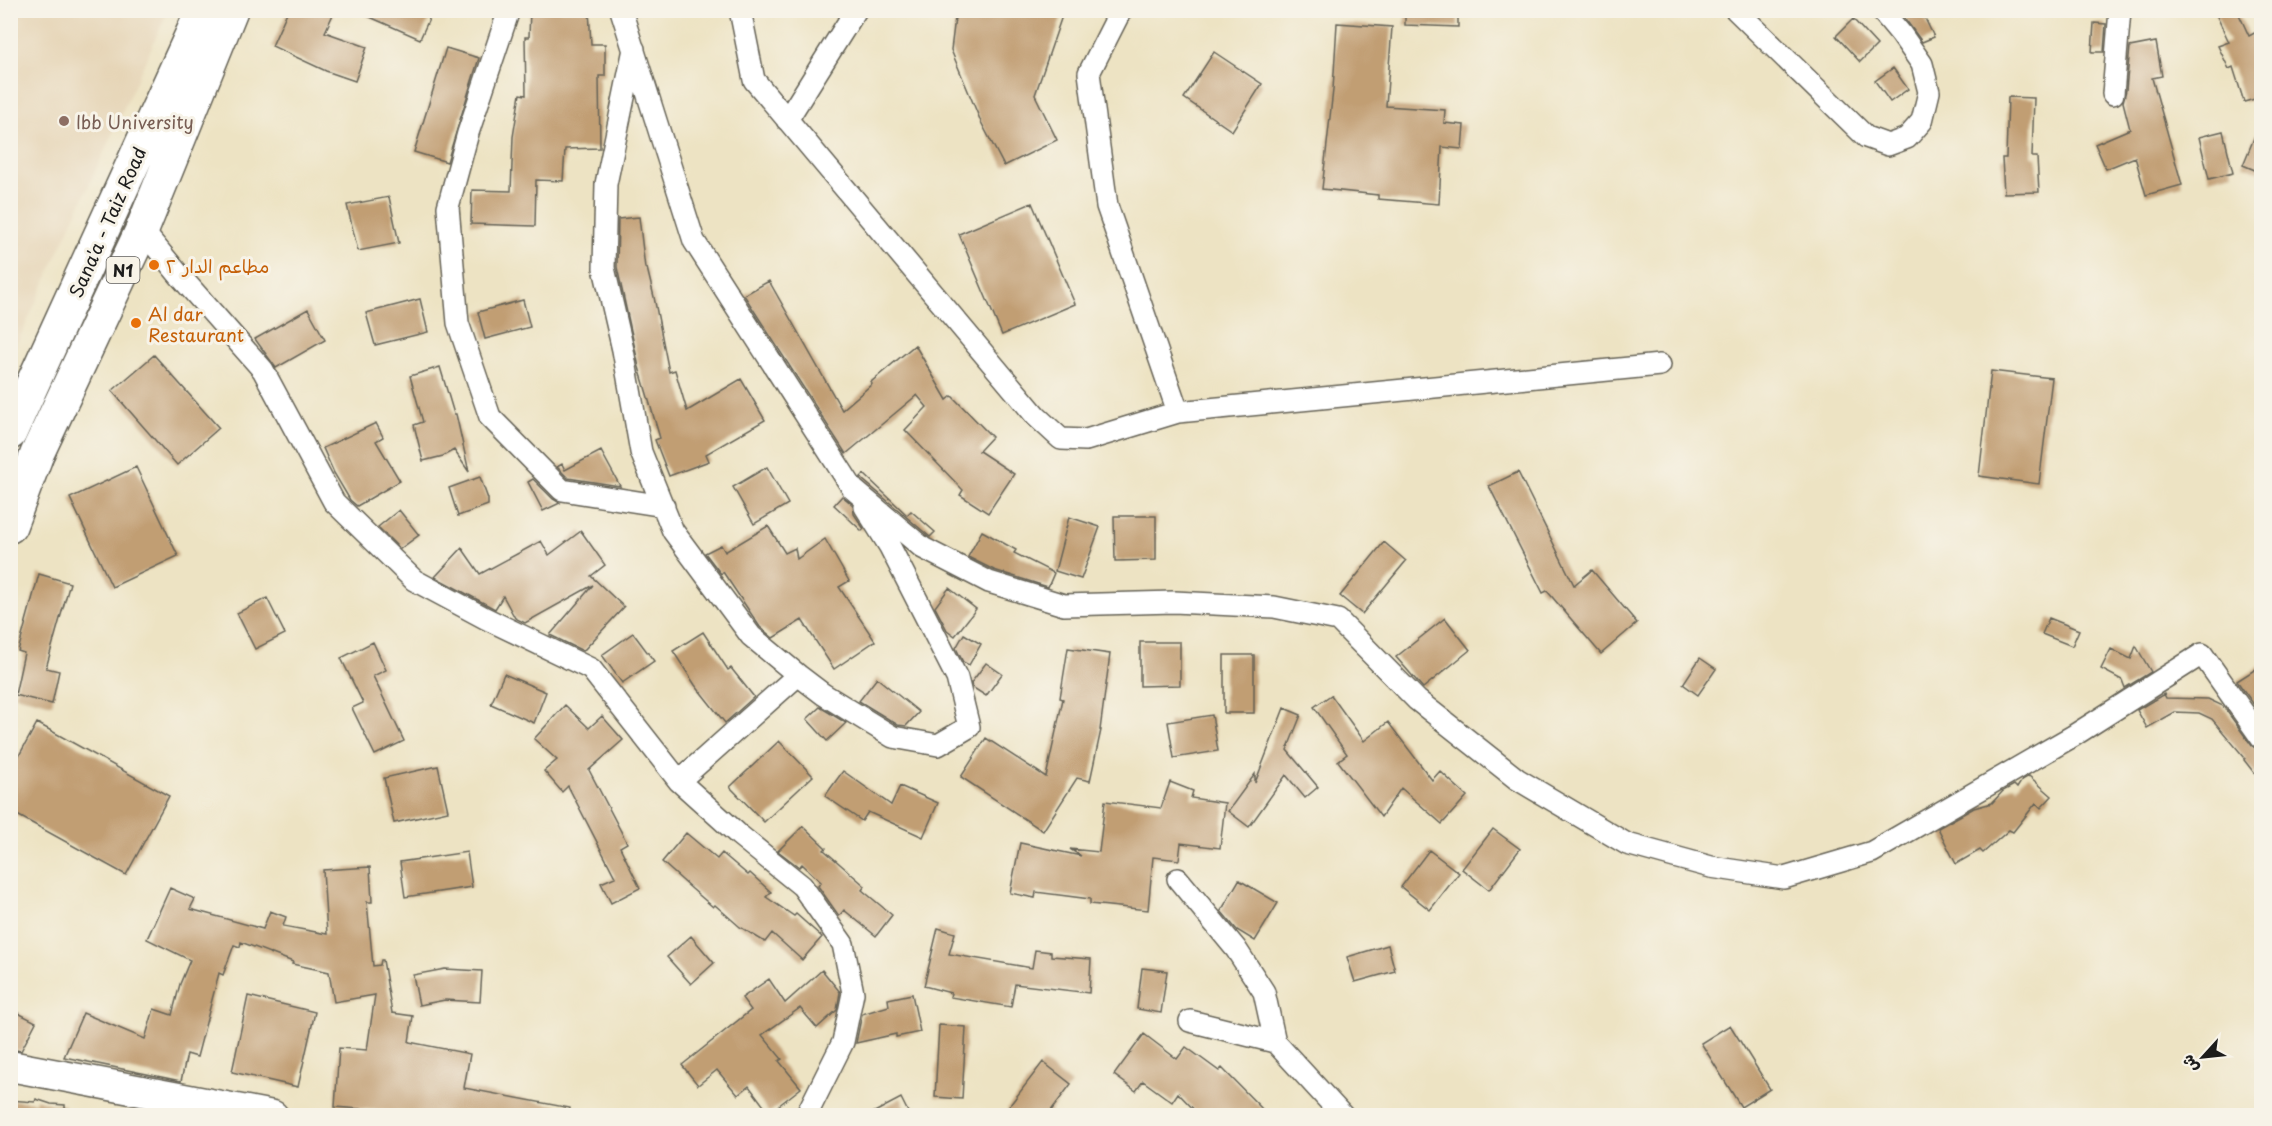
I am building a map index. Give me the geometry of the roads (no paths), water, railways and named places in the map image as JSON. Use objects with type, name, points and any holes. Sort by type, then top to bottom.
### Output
[{"type":"highway","name":"Sana'a - Taiz Road","points":[[10,433],[114,210],[203,10]]},
{"type":"highway","name":"Sana'a - Taiz Road","points":[[10,526],[37,454],[142,230],[231,10]]},
{"type":"highway","points":[[114,210],[142,230]]},
{"type":"street","points":[[509,10],[468,133],[448,207],[458,323],[490,417],[562,490],[664,506]]},
{"type":"street","points":[[621,10],[634,48],[694,241],[890,547],[957,678],[969,728],[938,745],[893,737],[823,694],[798,675],[751,636],[673,531],[640,452],[623,350],[604,268],[606,184],[634,48]]},
{"type":"street","points":[[740,10],[754,80],[1036,416],[1061,439],[1086,440],[1179,412],[1660,365]]},
{"type":"street","points":[[788,120],[856,10]]},
{"type":"street","points":[[1121,10],[1089,73],[1107,206],[1179,412]]},
{"type":"street","points":[[1736,10],[1866,137],[1888,145],[1907,138],[1922,121],[1929,92],[1922,64],[1881,10]]},
{"type":"street","points":[[2113,94],[2120,10]]},
{"type":"street","points":[[142,230],[263,370],[334,502],[414,580],[485,618],[591,669],[679,781],[802,886],[843,944],[853,993],[843,1042],[806,1116]]},
{"type":"street","points":[[853,489],[923,548],[989,582],[1064,605],[1173,602],[1274,607],[1338,620],[1417,700],[1517,779],[1627,844],[1711,867],[1784,878],[1872,852],[2073,736],[2202,654],[2262,739]]},
{"type":"street","points":[[679,781],[798,675]]},
{"type":"street","points":[[1178,879],[1236,949],[1264,992],[1275,1042],[1343,1116]]},
{"type":"street","points":[[1190,1021],[1275,1042]]},
{"type":"street","points":[[10,1066],[273,1116]]},
{"type":"street","points":[[10,1087],[166,1116]]},
{"type":"place","name":"Ibb University","points":[[64,121]]},
{"type":"place","name":"مطاعم الدار ٢","points":[[154,265]]},
{"type":"place","name":"Al dar Restaurant","points":[[136,323]]}]
